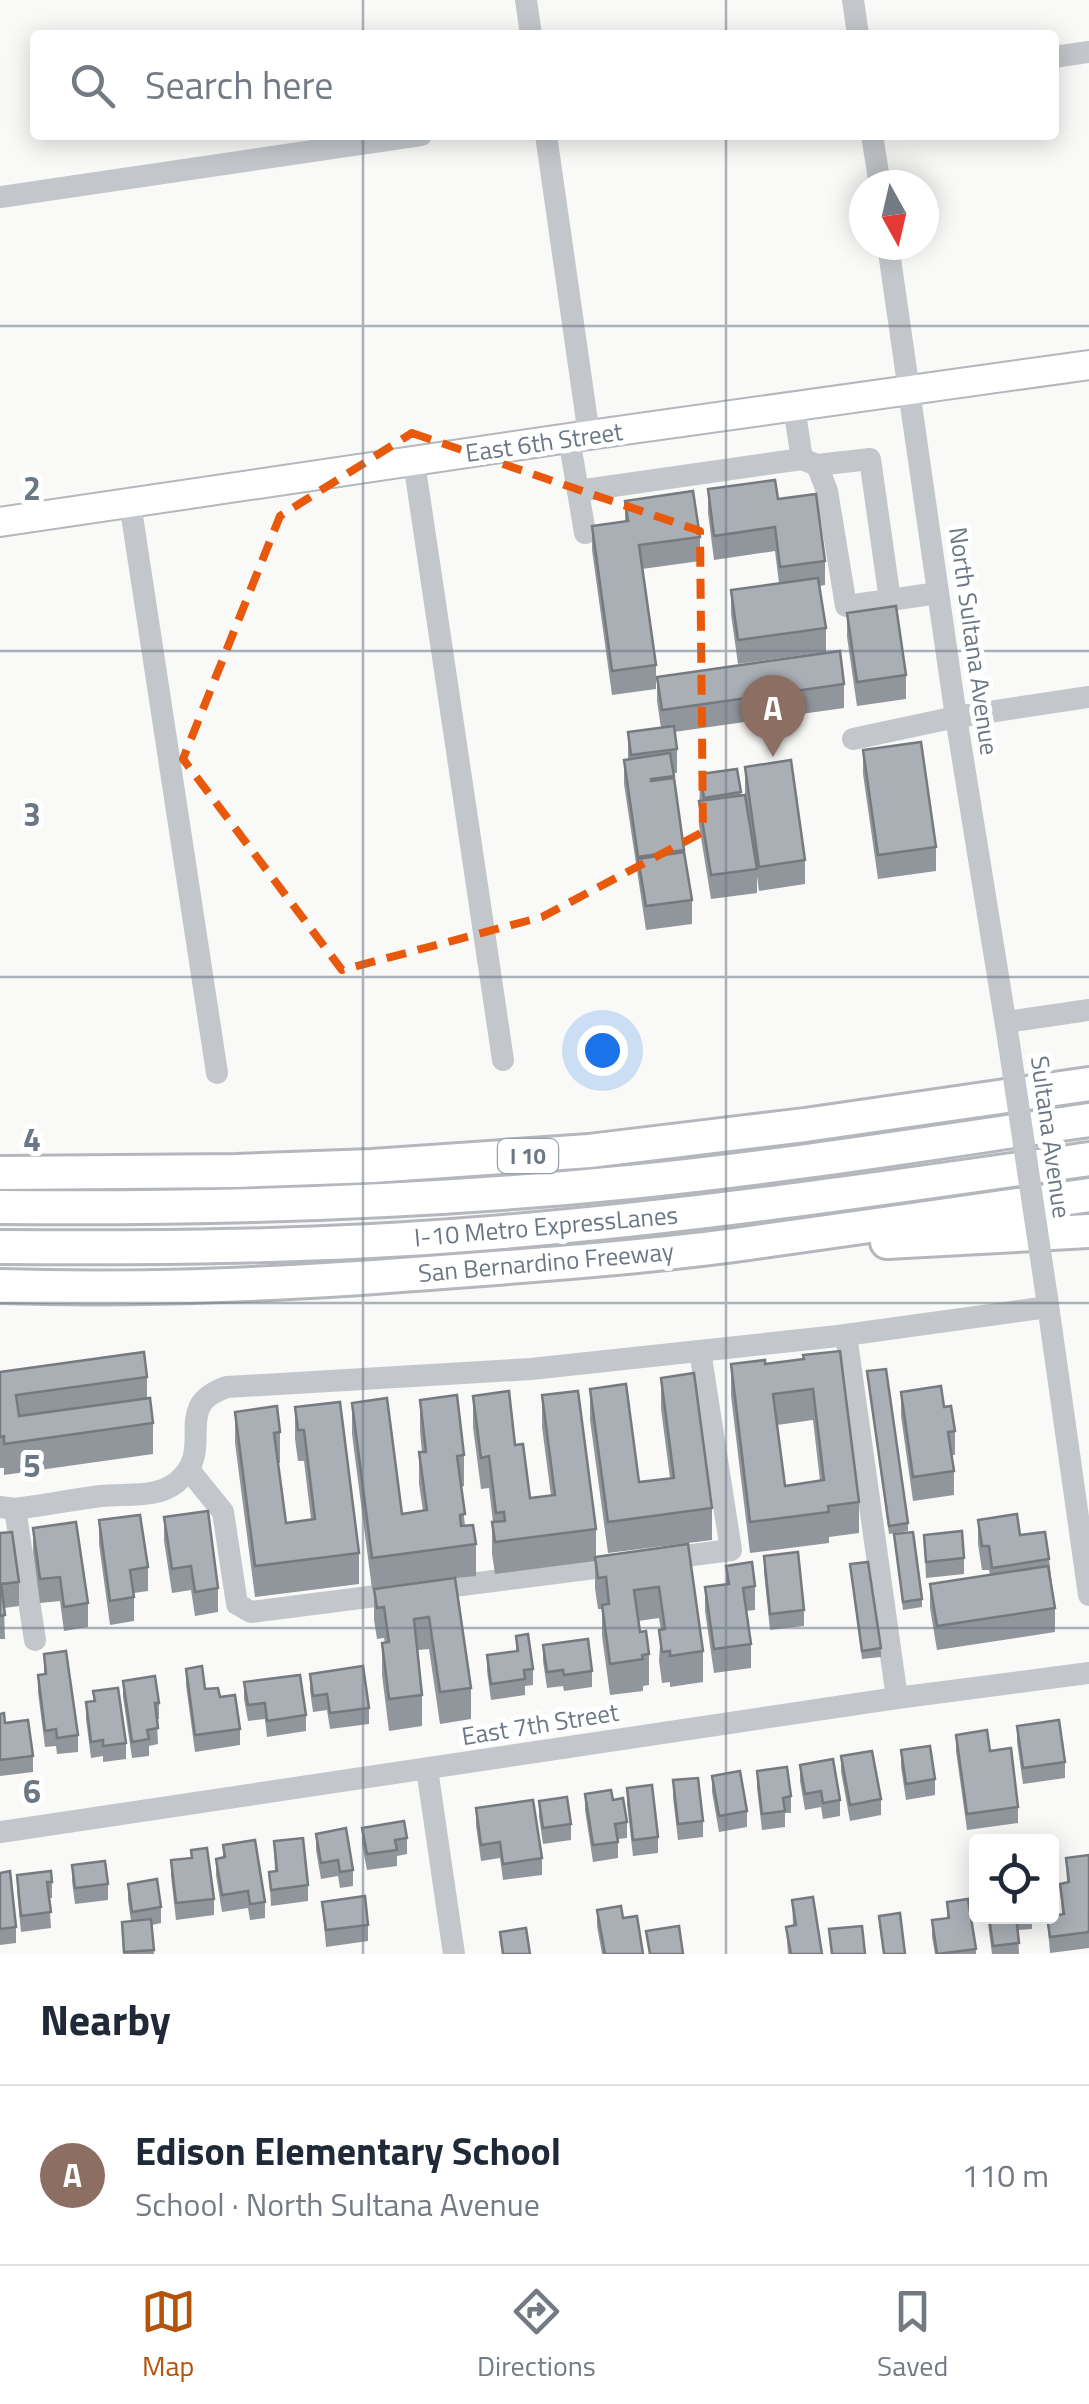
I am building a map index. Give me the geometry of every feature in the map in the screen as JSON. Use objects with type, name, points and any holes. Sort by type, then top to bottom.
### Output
[{"type":"highway","name":"I 10","points":[[0,1173],[236,1172],[516,1157],[714,1137],[1053,1089],[1089,1080]]},
{"type":"highway","name":"I-10 Metro ExpressLanes","points":[[0,1207],[245,1206],[487,1194],[649,1180],[1089,1120]]},
{"type":"highway","name":"I-10 Metro ExpressLanes","points":[[0,1247],[236,1246],[476,1235],[735,1208],[1089,1159]]},
{"type":"highway","name":"San Bernardino Freeway","points":[[0,1286],[136,1288],[370,1278],[568,1262],[732,1246],[1089,1194]]},
{"type":"highway","points":[[732,1246],[1089,1231]]},
{"type":"main road","name":"East 6th Street","points":[[0,522],[1089,365]]},
{"type":"street","points":[[526,0],[530,30]]},
{"type":"street","points":[[853,0],[857,30]]},
{"type":"street","points":[[1059,56],[1089,52]]},
{"type":"street","points":[[0,197],[387,140]]},
{"type":"street","points":[[547,140],[579,437],[578,492],[585,533]]},
{"type":"street","points":[[873,140],[878,170]]},
{"type":"street","name":"North Sultana Avenue","points":[[890,260],[956,717],[1008,1033]]},
{"type":"street","points":[[794,407],[810,462],[827,491],[846,606],[938,594]]},
{"type":"street","points":[[578,492],[810,462],[870,459],[890,600]]},
{"type":"street","points":[[414,462],[503,1060]]},
{"type":"street","points":[[130,502],[217,1074]]},
{"type":"street","points":[[853,738],[956,717],[1089,697]]},
{"type":"street","points":[[1008,1033],[1089,1010]]},
{"type":"street","name":"Sultana Avenue","points":[[1008,1033],[1089,1595]]},
{"type":"street","points":[[34,1640],[7,1508],[160,1491],[176,1484],[196,1453],[197,1409],[214,1391],[227,1387],[531,1368],[700,1351],[846,1335],[1048,1302]]},
{"type":"street","points":[[846,1335],[897,1698]]},
{"type":"street","points":[[188,1470],[224,1512],[237,1604],[251,1612],[731,1550],[700,1351]]},
{"type":"street","name":"East 7th Street","points":[[0,1832],[897,1698],[1089,1673]]},
{"type":"street","points":[[427,1768],[454,1954]]},
{"type":"highlighted area","points":[[412,433],[700,531],[703,832],[542,917],[342,970],[183,759],[280,516]]},
{"type":"building","points":[[775,480],[778,499],[816,494],[825,561],[780,567],[775,527],[714,536],[708,489]]},
{"type":"building","points":[[693,491],[700,537],[639,545],[656,665],[612,671],[592,526],[628,521],[625,501]]},
{"type":"building","points":[[818,578],[826,628],[738,640],[731,590]]},
{"type":"building","points":[[896,606],[906,675],[857,682],[847,613]]},
{"type":"building","points":[[840,651],[844,684],[662,710],[657,677]]},
{"type":"building","points":[[674,726],[677,749],[631,755],[628,732]]},
{"type":"building","points":[[921,742],[936,847],[878,855],[863,750]]},
{"type":"building","points":[[670,753],[674,776],[651,781],[674,778],[684,850],[638,857],[624,760]]},
{"type":"building","points":[[791,760],[805,860],[759,867],[745,767]]},
{"type":"building","points":[[737,769],[741,792],[704,798],[700,774]]},
{"type":"building","points":[[745,795],[757,869],[711,875],[699,801]]},
{"type":"building","points":[[684,852],[692,900],[646,906],[638,859]]},
{"type":"building","points":[[840,1351],[859,1502],[828,1506],[829,1512],[750,1522],[731,1364],[765,1360],[765,1364],[804,1359],[803,1355]],"holes":[[[813,1389],[824,1480],[785,1486],[773,1394]]]},
{"type":"building","points":[[144,1352],[147,1377],[16,1395],[19,1416],[150,1398],[153,1423],[4,1444],[4,1436],[0,1437],[0,1372]]},
{"type":"building","points":[[886,1369],[908,1523],[889,1526],[867,1371]]},
{"type":"building","points":[[694,1373],[712,1508],[608,1522],[590,1389],[626,1384],[639,1482],[674,1478],[661,1378]]},
{"type":"building","points":[[941,1386],[944,1407],[951,1406],[955,1431],[948,1432],[954,1471],[913,1477],[901,1392]]},
{"type":"building","points":[[509,1391],[515,1445],[523,1444],[530,1498],[555,1495],[542,1395],[578,1391],[596,1529],[495,1542],[492,1522],[505,1521],[504,1512],[496,1513],[489,1456],[481,1458],[473,1396]]},
{"type":"building","points":[[457,1395],[464,1455],[457,1456],[465,1514],[460,1515],[461,1526],[473,1525],[476,1544],[372,1558],[352,1403],[387,1398],[402,1514],[427,1510],[419,1452],[426,1452],[420,1400]]},
{"type":"building","points":[[340,1402],[359,1553],[255,1566],[235,1412],[277,1406],[280,1432],[274,1433],[286,1523],[315,1519],[304,1430],[298,1430],[295,1407]]},
{"type":"building","points":[[208,1511],[218,1588],[195,1592],[191,1566],[172,1569],[164,1517]]},
{"type":"building","points":[[1017,1514],[1020,1535],[1045,1532],[1049,1559],[992,1568],[989,1546],[982,1546],[978,1520]]},
{"type":"building","points":[[140,1515],[148,1567],[130,1570],[134,1597],[110,1601],[99,1520]]},
{"type":"building","points":[[76,1522],[88,1603],[64,1607],[60,1577],[40,1579],[33,1528]]},
{"type":"building","points":[[962,1531],[964,1558],[926,1562],[924,1535]]},
{"type":"building","points":[[12,1532],[19,1582],[1,1584],[5,1615],[0,1616],[0,1533]]},
{"type":"building","points":[[913,1532],[922,1599],[903,1602],[894,1534]]},
{"type":"building","points":[[688,1544],[703,1651],[670,1656],[670,1651],[662,1652],[659,1630],[665,1629],[659,1587],[634,1590],[640,1632],[646,1631],[649,1654],[642,1655],[643,1659],[610,1664],[602,1605],[609,1604],[606,1577],[598,1578],[595,1557]]},
{"type":"building","points":[[798,1552],[804,1610],[770,1614],[764,1556]]},
{"type":"building","points":[[752,1562],[755,1586],[743,1588],[751,1644],[714,1649],[705,1587],[729,1584],[726,1566]]},
{"type":"building","points":[[868,1562],[881,1648],[862,1651],[850,1564]]},
{"type":"building","points":[[1048,1566],[1055,1608],[937,1626],[930,1584]]},
{"type":"building","points":[[455,1578],[471,1688],[440,1692],[429,1617],[414,1619],[422,1695],[389,1699],[382,1643],[389,1642],[384,1607],[377,1608],[374,1589]]},
{"type":"building","points":[[528,1634],[533,1669],[524,1670],[525,1679],[491,1684],[487,1655],[518,1651],[516,1636]]},
{"type":"building","points":[[588,1639],[592,1671],[564,1675],[563,1670],[547,1672],[543,1645]]},
{"type":"building","points":[[66,1651],[78,1735],[57,1738],[56,1729],[45,1731],[38,1675],[46,1674],[44,1654]]},
{"type":"building","points":[[202,1666],[205,1689],[218,1688],[220,1697],[235,1695],[240,1729],[195,1735],[186,1669]]},
{"type":"building","points":[[363,1666],[369,1708],[330,1713],[327,1694],[313,1696],[310,1674]]},
{"type":"building","points":[[300,1675],[306,1715],[267,1721],[265,1703],[248,1705],[244,1682]]},
{"type":"building","points":[[155,1676],[158,1728],[147,1730],[149,1739],[132,1742],[123,1681]]},
{"type":"building","points":[[118,1688],[126,1743],[103,1746],[103,1740],[91,1742],[86,1702],[95,1701],[93,1691]]},
{"type":"building","points":[[4,1713],[5,1723],[28,1720],[33,1756],[0,1760],[0,1714]]},
{"type":"building","points":[[1059,1720],[1065,1762],[1023,1768],[1017,1726]]},
{"type":"building","points":[[987,1730],[990,1751],[1011,1748],[1018,1807],[967,1814],[956,1735]]},
{"type":"building","points":[[930,1746],[935,1779],[906,1784],[901,1750]]},
{"type":"building","points":[[872,1751],[881,1799],[850,1805],[841,1756]]},
{"type":"building","points":[[833,1759],[840,1800],[823,1803],[821,1791],[805,1794],[800,1765]]},
{"type":"building","points":[[787,1767],[791,1796],[783,1798],[785,1811],[762,1814],[757,1771]]},
{"type":"building","points":[[740,1771],[747,1811],[719,1816],[712,1776]]},
{"type":"building","points":[[698,1778],[703,1821],[678,1824],[673,1780]]},
{"type":"building","points":[[652,1785],[658,1837],[633,1840],[627,1788]]},
{"type":"building","points":[[611,1790],[613,1800],[623,1798],[627,1822],[615,1824],[618,1842],[593,1845],[585,1794]]},
{"type":"building","points":[[567,1797],[571,1824],[543,1828],[539,1801]]},
{"type":"building","points":[[533,1800],[542,1858],[503,1864],[500,1842],[481,1845],[476,1808]]},
{"type":"building","points":[[404,1821],[407,1838],[395,1840],[397,1850],[367,1854],[362,1828]]},
{"type":"building","points":[[346,1828],[353,1870],[340,1872],[338,1860],[321,1863],[316,1834]]},
{"type":"building","points":[[303,1838],[308,1885],[271,1890],[269,1872],[277,1871],[274,1841]]},
{"type":"building","points":[[255,1840],[265,1902],[250,1904],[248,1891],[222,1895],[216,1859],[225,1857],[223,1845]]},
{"type":"building","points":[[207,1848],[214,1899],[176,1903],[171,1860],[192,1858],[191,1850]]},
{"type":"building","points":[[1089,1855],[1089,1932],[1050,1937],[1048,1924],[1059,1924],[1059,1915],[1064,1914],[1060,1884],[1069,1882],[1066,1858]]},
{"type":"building","points":[[105,1861],[108,1884],[75,1888],[72,1865]]},
{"type":"building","points":[[10,1871],[16,1927],[0,1929],[0,1873]]},
{"type":"building","points":[[51,1871],[52,1882],[47,1882],[51,1912],[21,1916],[17,1875]]},
{"type":"building","points":[[157,1879],[161,1907],[132,1912],[128,1884]]},
{"type":"building","points":[[365,1896],[368,1925],[326,1930],[322,1902]]},
{"type":"building","points":[[813,1897],[822,1954],[791,1954],[786,1927],[796,1925],[792,1900]]},
{"type":"building","points":[[968,1899],[976,1949],[937,1954],[932,1920],[949,1918],[947,1902]]},
{"type":"building","points":[[621,1906],[623,1918],[637,1916],[643,1954],[605,1954],[597,1910]]},
{"type":"building","points":[[900,1913],[905,1954],[884,1954],[879,1916]]},
{"type":"building","points":[[151,1919],[154,1950],[124,1952],[122,1922]]},
{"type":"building","points":[[990,1924],[1017,1924],[1019,1943],[993,1946]]},
{"type":"building","points":[[679,1926],[683,1954],[650,1954],[646,1931]]},
{"type":"building","points":[[862,1926],[865,1954],[832,1954],[829,1929]]},
{"type":"building","points":[[526,1928],[530,1954],[503,1954],[500,1932]]},
{"type":"place","name":"Edison Elementary School","points":[[773,757]]}]
